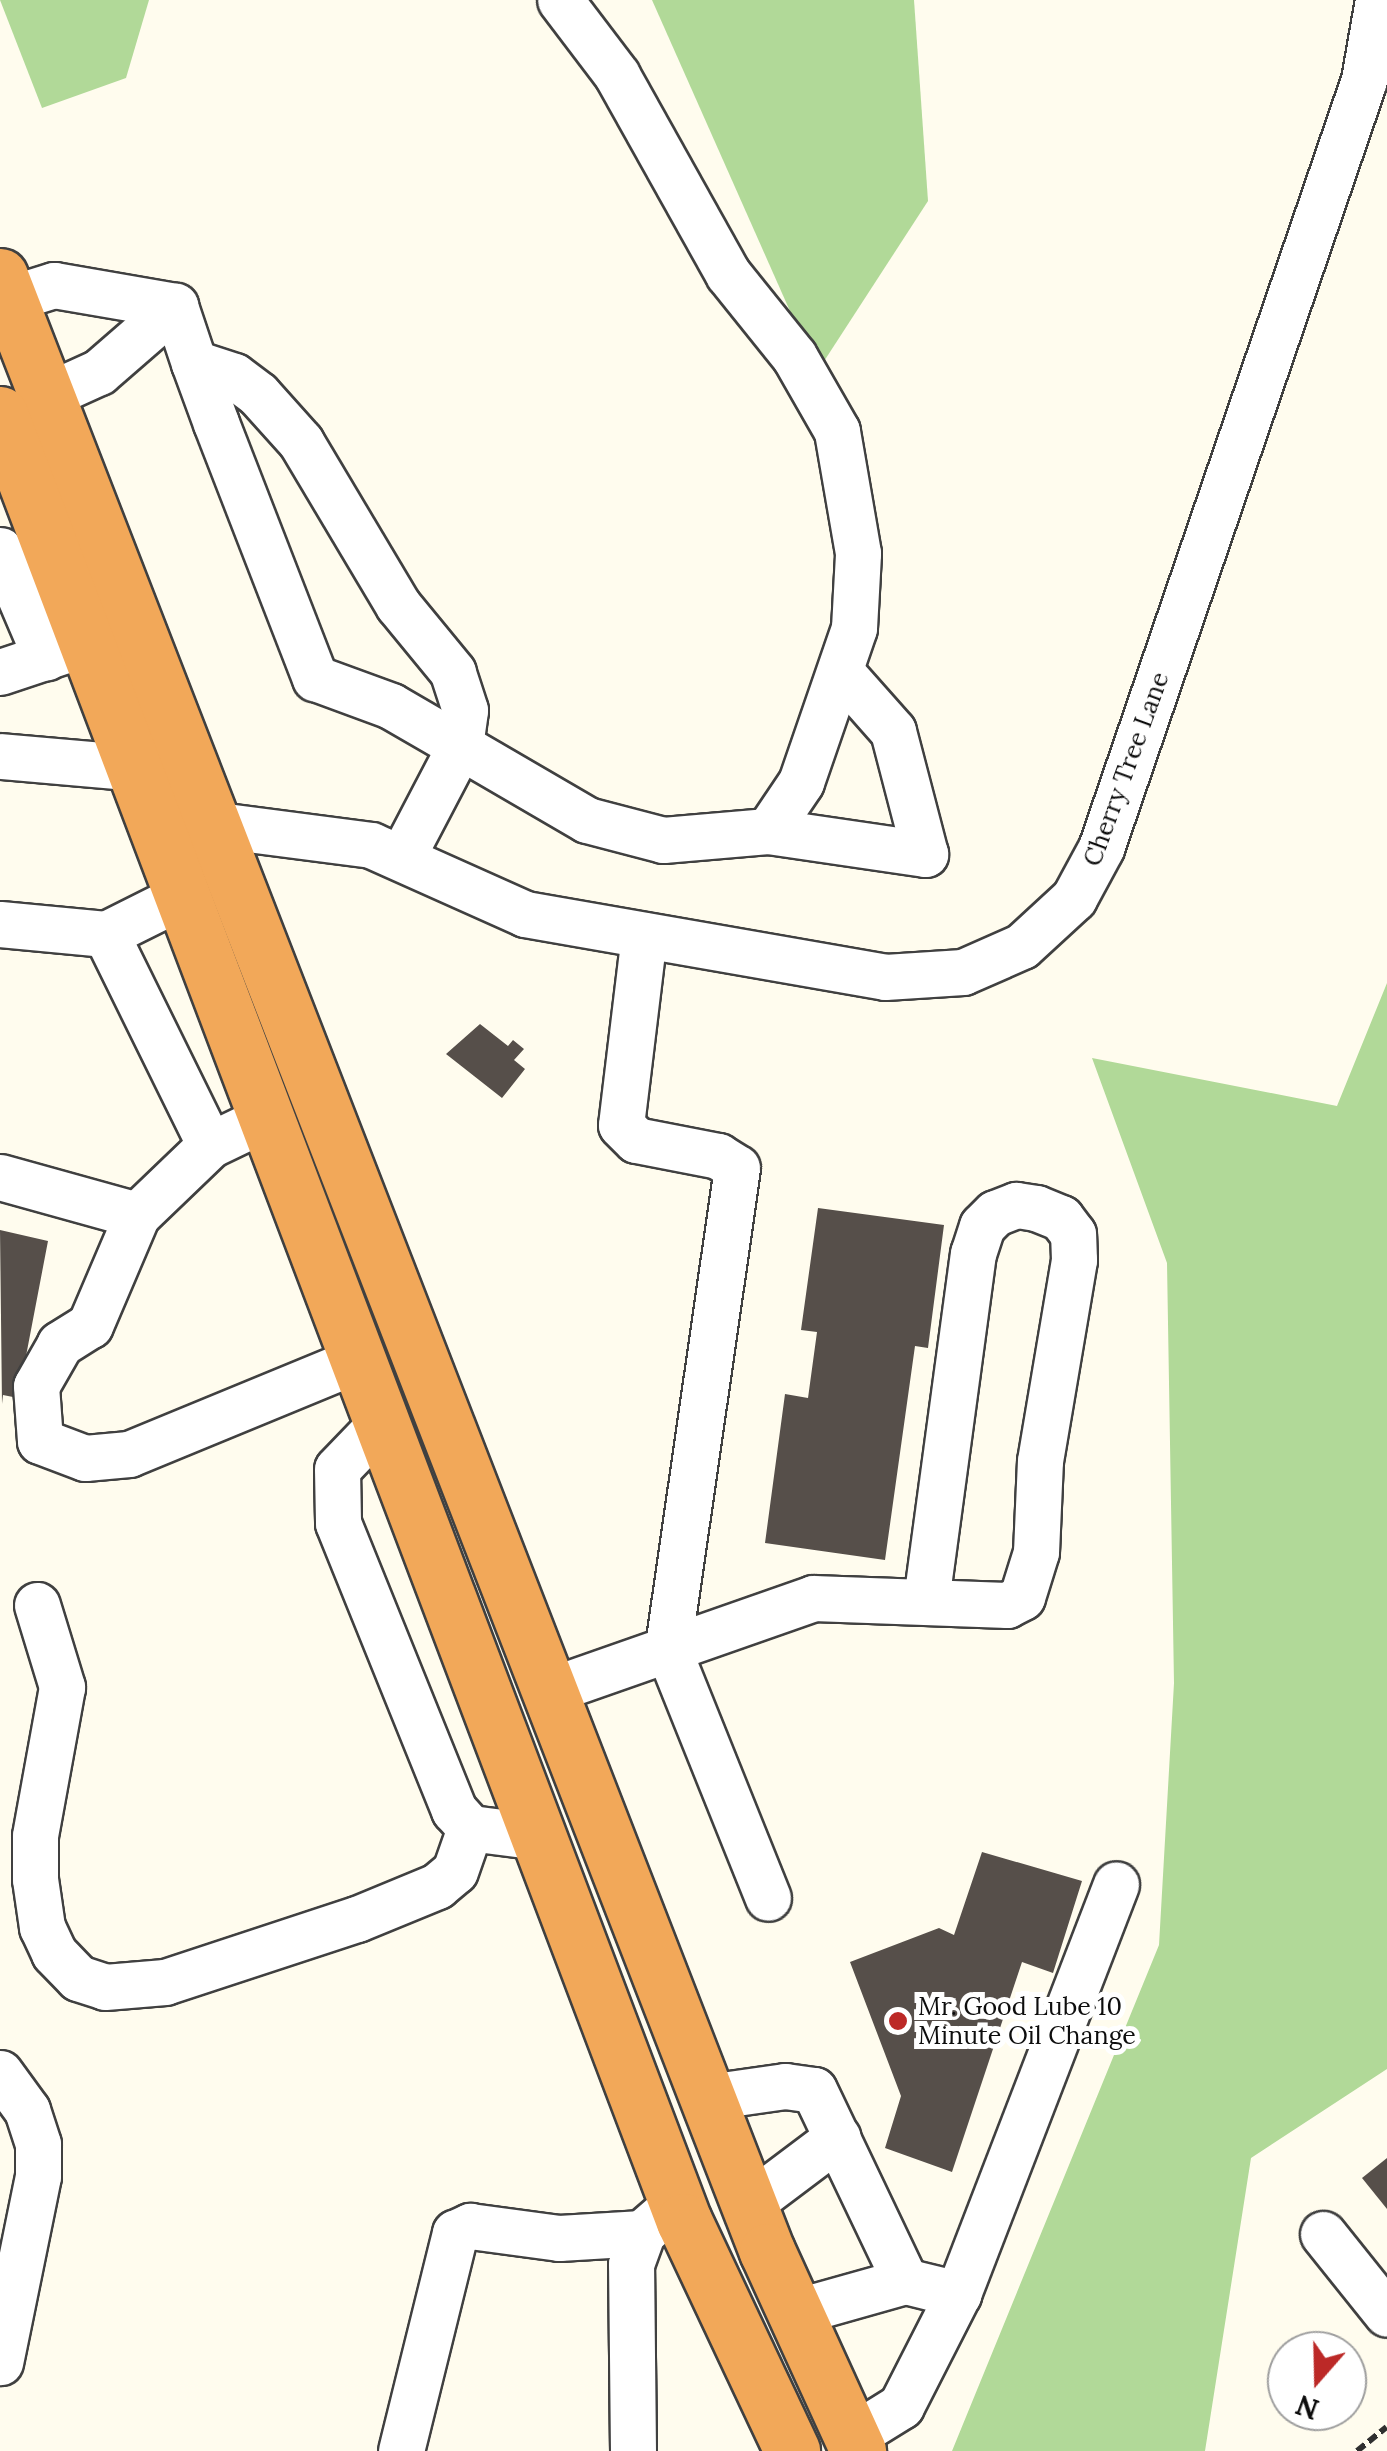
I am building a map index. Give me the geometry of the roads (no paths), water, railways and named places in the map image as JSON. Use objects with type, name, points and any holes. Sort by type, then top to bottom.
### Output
[{"type":"highway","points":[[4,287],[23,405],[17,515],[67,650],[136,768],[360,1359],[540,1837],[660,2218],[746,2342],[792,2451]]},
{"type":"highway","points":[[23,405],[210,824],[749,2204],[854,2444]]},
{"type":"highway","points":[[746,2342],[746,2451]]},
{"type":"street","name":"Cherry Tree Lane","points":[[210,824],[403,855],[524,914],[885,977],[928,978],[983,966],[1022,946],[1074,898],[1101,848],[1364,80],[1378,0]]},
{"type":"street","points":[[552,3],[617,75],[718,259],[794,356],[837,431],[858,553],[854,628],[801,782],[768,831]]},
{"type":"street","points":[[4,287],[54,285],[175,306]]},
{"type":"street","points":[[175,306],[315,678],[391,706],[587,820],[663,840],[768,831],[926,854],[894,731],[840,671]]},
{"type":"street","points":[[23,405],[99,372],[175,306]]},
{"type":"street","points":[[194,363],[234,376],[258,394],[301,442],[398,605],[453,672],[465,710],[460,746],[403,855]]},
{"type":"street","points":[[0,550],[67,650],[0,672]]},
{"type":"street","points":[[0,756],[136,768]]},
{"type":"street","points":[[0,924],[106,934],[184,895]]},
{"type":"street","points":[[106,934],[210,1145]]},
{"type":"street","points":[[644,934],[621,1124],[636,1140],[718,1156],[737,1168],[668,1648],[768,1898]]},
{"type":"street","points":[[268,1117],[210,1145],[137,1214],[90,1324],[60,1344],[36,1386],[40,1441],[85,1458],[129,1454],[360,1359]]},
{"type":"street","points":[[0,1177],[137,1214]]},
{"type":"street","points":[[548,1690],[814,1598],[1006,1606],[1028,1585],[1040,1461],[1074,1260],[1074,1234],[1062,1218],[1036,1208],[1016,1205],[994,1213],[982,1226],[974,1253],[926,1601]]},
{"type":"street","points":[[383,1421],[337,1469],[338,1524],[415,1722],[454,1810],[470,1828],[540,1837]]},
{"type":"street","points":[[38,1604],[62,1687],[61,1722],[35,1836],[35,1879],[48,1940],[78,1978],[105,1987],[165,1982],[358,1919],[437,1886],[455,1871],[470,1828]]},
{"type":"street","points":[[854,2444],[901,2406],[958,2294],[1116,1884]]},
{"type":"street","points":[[0,2073],[28,2110],[38,2144],[38,2176],[0,2362]]},
{"type":"street","points":[[708,2098],[785,2086],[814,2090],[905,2281]]},
{"type":"street","points":[[749,2204],[838,2136]]},
{"type":"street","points":[[401,2451],[455,2233],[470,2226],[559,2238],[660,2218]]},
{"type":"street","points":[[633,2451],[631,2264],[660,2218]]},
{"type":"street","points":[[1323,2234],[1387,2314]]},
{"type":"street","points":[[795,2312],[905,2281],[958,2294]]},
{"type":"place","name":"Mr. Good Lube 10 Minute Oil Change","points":[[898,2021]]}]
